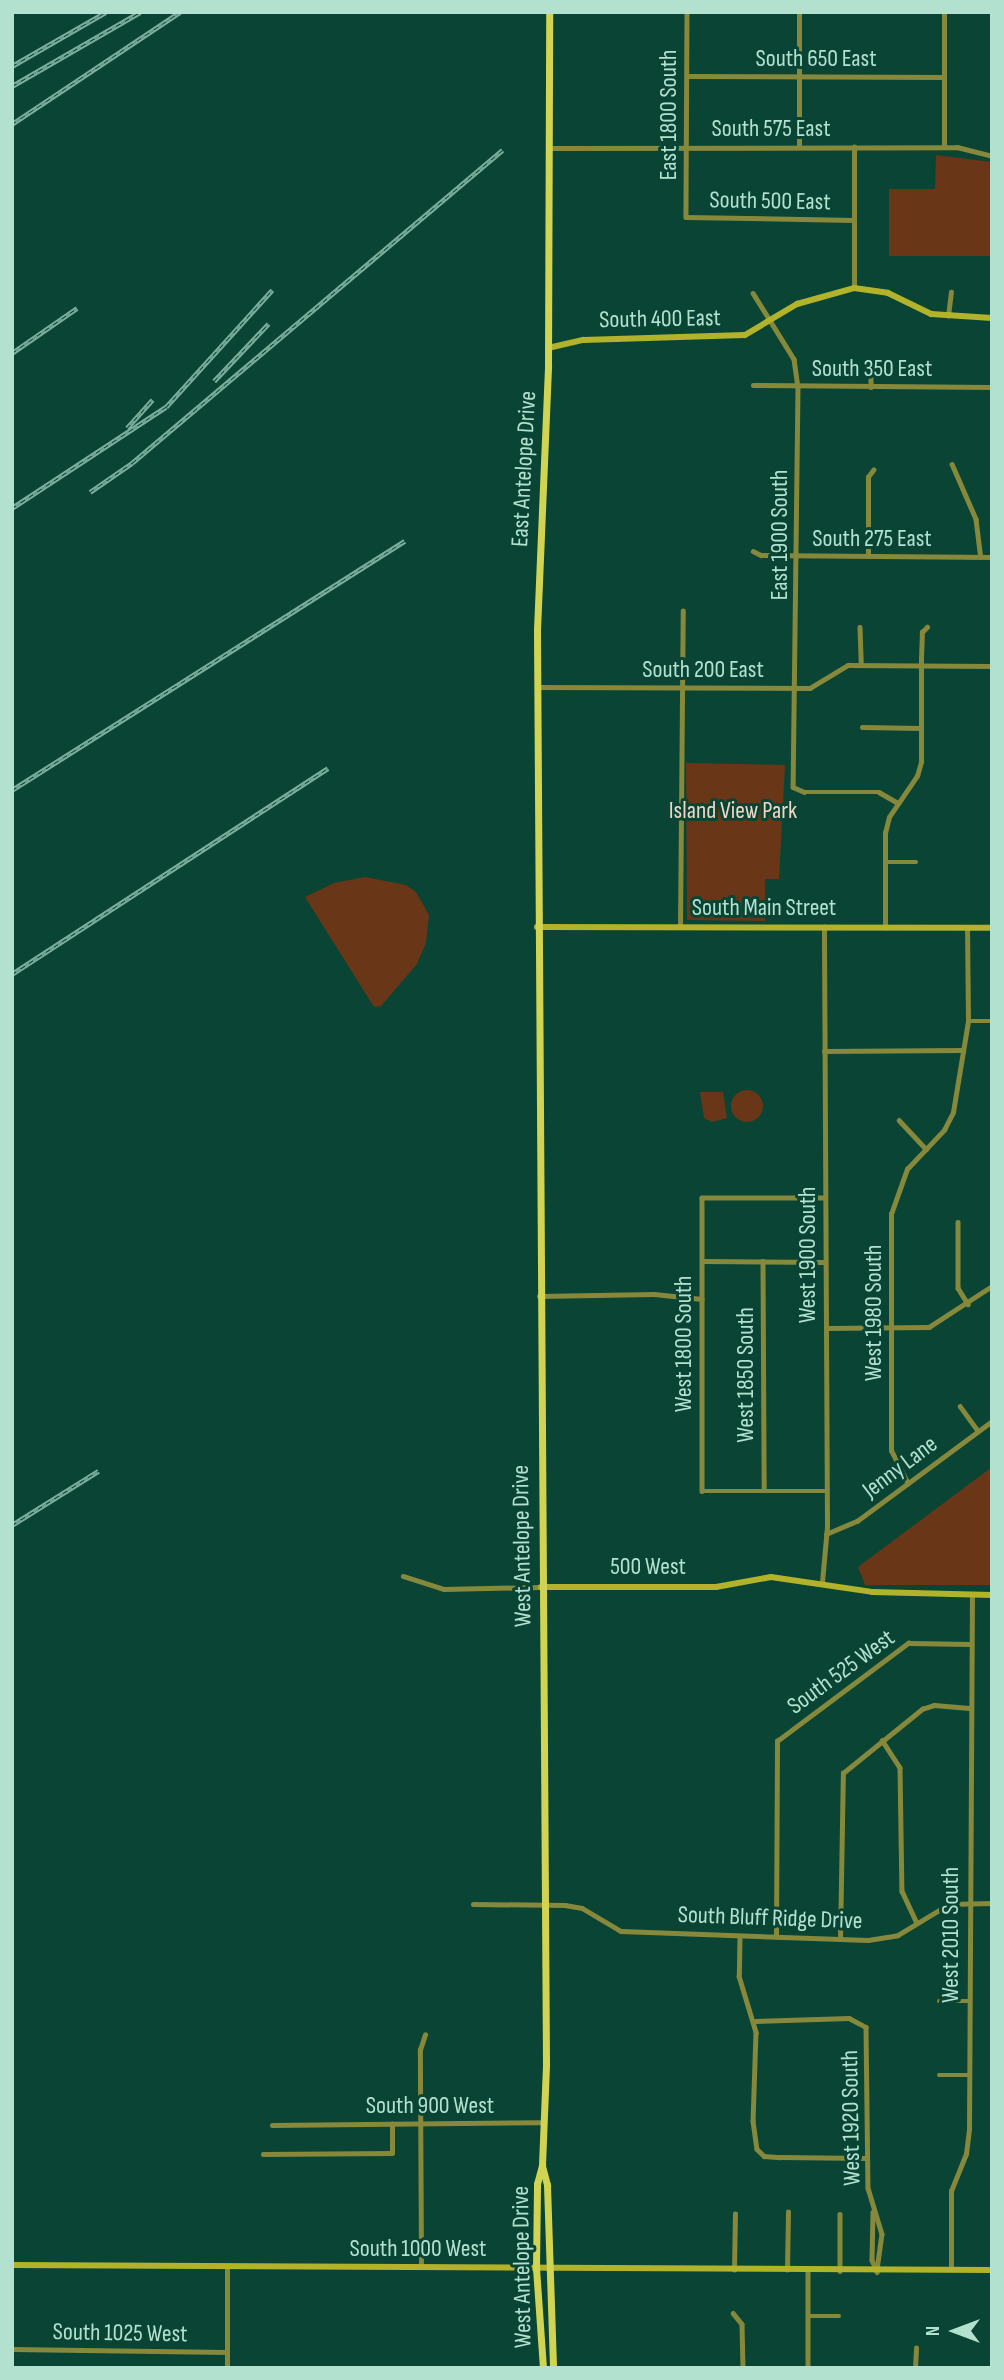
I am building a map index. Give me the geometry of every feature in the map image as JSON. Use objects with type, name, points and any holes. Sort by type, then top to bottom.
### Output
[{"type":"main road","name":"East Antelope Drive","points":[[537,927],[538,687],[548,348],[549,12]]},
{"type":"main road","name":"West Antelope Drive","points":[[537,927],[544,1905],[542,2165],[547,2185],[546,2269],[553,2368]]},
{"type":"main road","name":"West Antelope Drive","points":[[542,2165],[537,2184],[536,2269],[543,2368]]},
{"type":"street","name":"East 1800 South","points":[[686,218],[687,12]]},
{"type":"street","points":[[799,12],[799,147]]},
{"type":"street","points":[[944,12],[944,147]]},
{"type":"street","name":"South 650 East","points":[[687,76],[944,77]]},
{"type":"street","points":[[854,147],[853,288],[888,293],[931,314],[992,318]]},
{"type":"street","name":"South 575 East","points":[[549,148],[944,147],[992,156]]},
{"type":"street","name":"South 500 East","points":[[686,218],[854,220]]},
{"type":"street","name":"South 400 East","points":[[548,348],[598,339],[721,339],[745,335],[771,323],[797,304],[853,288]]},
{"type":"street","points":[[948,317],[951,292]]},
{"type":"street","name":"East 1900 South","points":[[753,293],[794,359],[798,387],[797,688],[793,787],[804,792],[879,792],[898,803]]},
{"type":"street","points":[[872,365],[872,387]]},
{"type":"street","name":"South 350 East","points":[[753,385],[992,387]]},
{"type":"street","points":[[952,464],[976,519],[981,557]]},
{"type":"street","points":[[868,556],[868,477],[873,470]]},
{"type":"street","name":"South 275 East","points":[[753,551],[761,555],[797,556],[992,557]]},
{"type":"street","points":[[680,927],[682,611]]},
{"type":"street","points":[[860,627],[861,665]]},
{"type":"street","points":[[885,928],[887,825],[898,803],[917,776],[921,728],[922,632],[927,627]]},
{"type":"street","name":"South 200 East","points":[[538,687],[810,688],[836,670],[861,665],[992,666]]},
{"type":"street","points":[[862,727],[921,728]]},
{"type":"street","points":[[885,862],[916,862]]},
{"type":"street","name":"South Main Street","points":[[537,927],[992,928]]},
{"type":"street","name":"West 1900 South","points":[[822,1582],[827,1491],[824,927]]},
{"type":"street","name":"West 1980 South","points":[[908,1484],[891,1451],[891,1214],[907,1169],[926,1149],[953,1112],[968,1021],[967,928]]},
{"type":"street","points":[[968,1021],[992,1021]]},
{"type":"street","points":[[824,1051],[962,1050]]},
{"type":"street","points":[[899,1120],[926,1149]]},
{"type":"street","name":"West 1800 South","points":[[764,1489],[702,1491],[702,1198],[825,1198]]},
{"type":"street","points":[[958,1222],[958,1288],[968,1304]]},
{"type":"street","points":[[702,1261],[825,1262]]},
{"type":"street","name":"West 1850 South","points":[[763,1261],[764,1489]]},
{"type":"street","points":[[826,1328],[929,1327],[992,1286]]},
{"type":"street","points":[[539,1296],[654,1294],[702,1299]]},
{"type":"street","points":[[960,1406],[978,1432]]},
{"type":"street","name":"Jenny Lane","points":[[826,1534],[857,1521],[992,1421]]},
{"type":"street","points":[[764,1489],[827,1491]]},
{"type":"street","name":"500 West","points":[[404,1576],[444,1589],[716,1587],[771,1577],[892,1593],[992,1595]]},
{"type":"street","name":"West 2010 South","points":[[951,2271],[951,2191],[968,2146],[969,1708],[972,1595]]},
{"type":"street","name":"South 525 West","points":[[776,1937],[777,1741],[908,1643],[971,1644]]},
{"type":"street","points":[[839,1939],[843,1773],[927,1706],[969,1708]]},
{"type":"street","points":[[882,1740],[900,1768],[902,1891],[916,1921]]},
{"type":"street","name":"South Bluff Ridge Drive","points":[[473,1904],[582,1908],[621,1931],[839,1939],[890,1938],[937,1908],[992,1903]]},
{"type":"street","points":[[740,1937],[739,1976],[755,2021],[753,2140],[759,2152],[780,2157],[867,2158]]},
{"type":"street","points":[[939,2001],[969,2001]]},
{"type":"street","name":"West 1920 South","points":[[755,2021],[849,2018],[865,2025],[867,2158],[873,2211],[872,2260],[877,2272]]},
{"type":"street","points":[[421,2268],[420,2050],[425,2035]]},
{"type":"street","points":[[939,2075],[969,2075]]},
{"type":"street","name":"South 900 West","points":[[272,2125],[542,2122]]},
{"type":"street","points":[[263,2154],[392,2153],[392,2124]]},
{"type":"street","name":"West 1920 South","points":[[873,2211],[882,2234],[877,2272]]},
{"type":"street","points":[[787,2271],[788,2212]]},
{"type":"street","points":[[734,2271],[735,2214]]},
{"type":"street","points":[[840,2214],[840,2272]]},
{"type":"street","name":"South 1000 West","points":[[12,2265],[807,2272],[992,2270]]},
{"type":"street","points":[[227,2368],[228,2266]]},
{"type":"street","points":[[807,2272],[808,2368]]},
{"type":"street","points":[[733,2313],[742,2324],[743,2368]]},
{"type":"street","points":[[809,2316],[839,2316]]},
{"type":"street","points":[[915,2368],[916,2348]]},
{"type":"street","name":"South 1025 West","points":[[12,2349],[227,2352]]},
{"type":"green space","points":[[936,155],[992,162],[992,256],[889,256],[889,189],[935,189]]},
{"type":"green space","name":"Island View Park","points":[[686,763],[785,765],[779,879],[765,879],[765,921],[687,920]]},
{"type":"green space","points":[[365,877],[406,885],[416,892],[429,915],[426,943],[417,964],[381,1006],[374,1007],[305,897],[334,883]]},
{"type":"green space","points":[[747,1090],[758,1095],[763,1106],[758,1117],[747,1122],[736,1117],[731,1106],[736,1095]]},
{"type":"green space","points":[[700,1092],[723,1092],[727,1118],[712,1122],[704,1118]]},
{"type":"green space","points":[[992,1467],[992,1585],[865,1585],[858,1567]]},
{"type":"railway","points":[[12,66],[106,12]]},
{"type":"railway","points":[[12,86],[140,12]]},
{"type":"railway","points":[[12,124],[180,12]]},
{"type":"railway","points":[[90,492],[132,463],[502,150]]},
{"type":"railway","points":[[12,508],[166,407],[272,290]]},
{"type":"railway","points":[[12,353],[77,308]]},
{"type":"railway","points":[[214,381],[268,324]]},
{"type":"railway","points":[[127,428],[152,400]]},
{"type":"railway","points":[[12,790],[405,541]]},
{"type":"railway","points":[[12,974],[328,768]]},
{"type":"railway","points":[[12,1525],[98,1471]]}]
